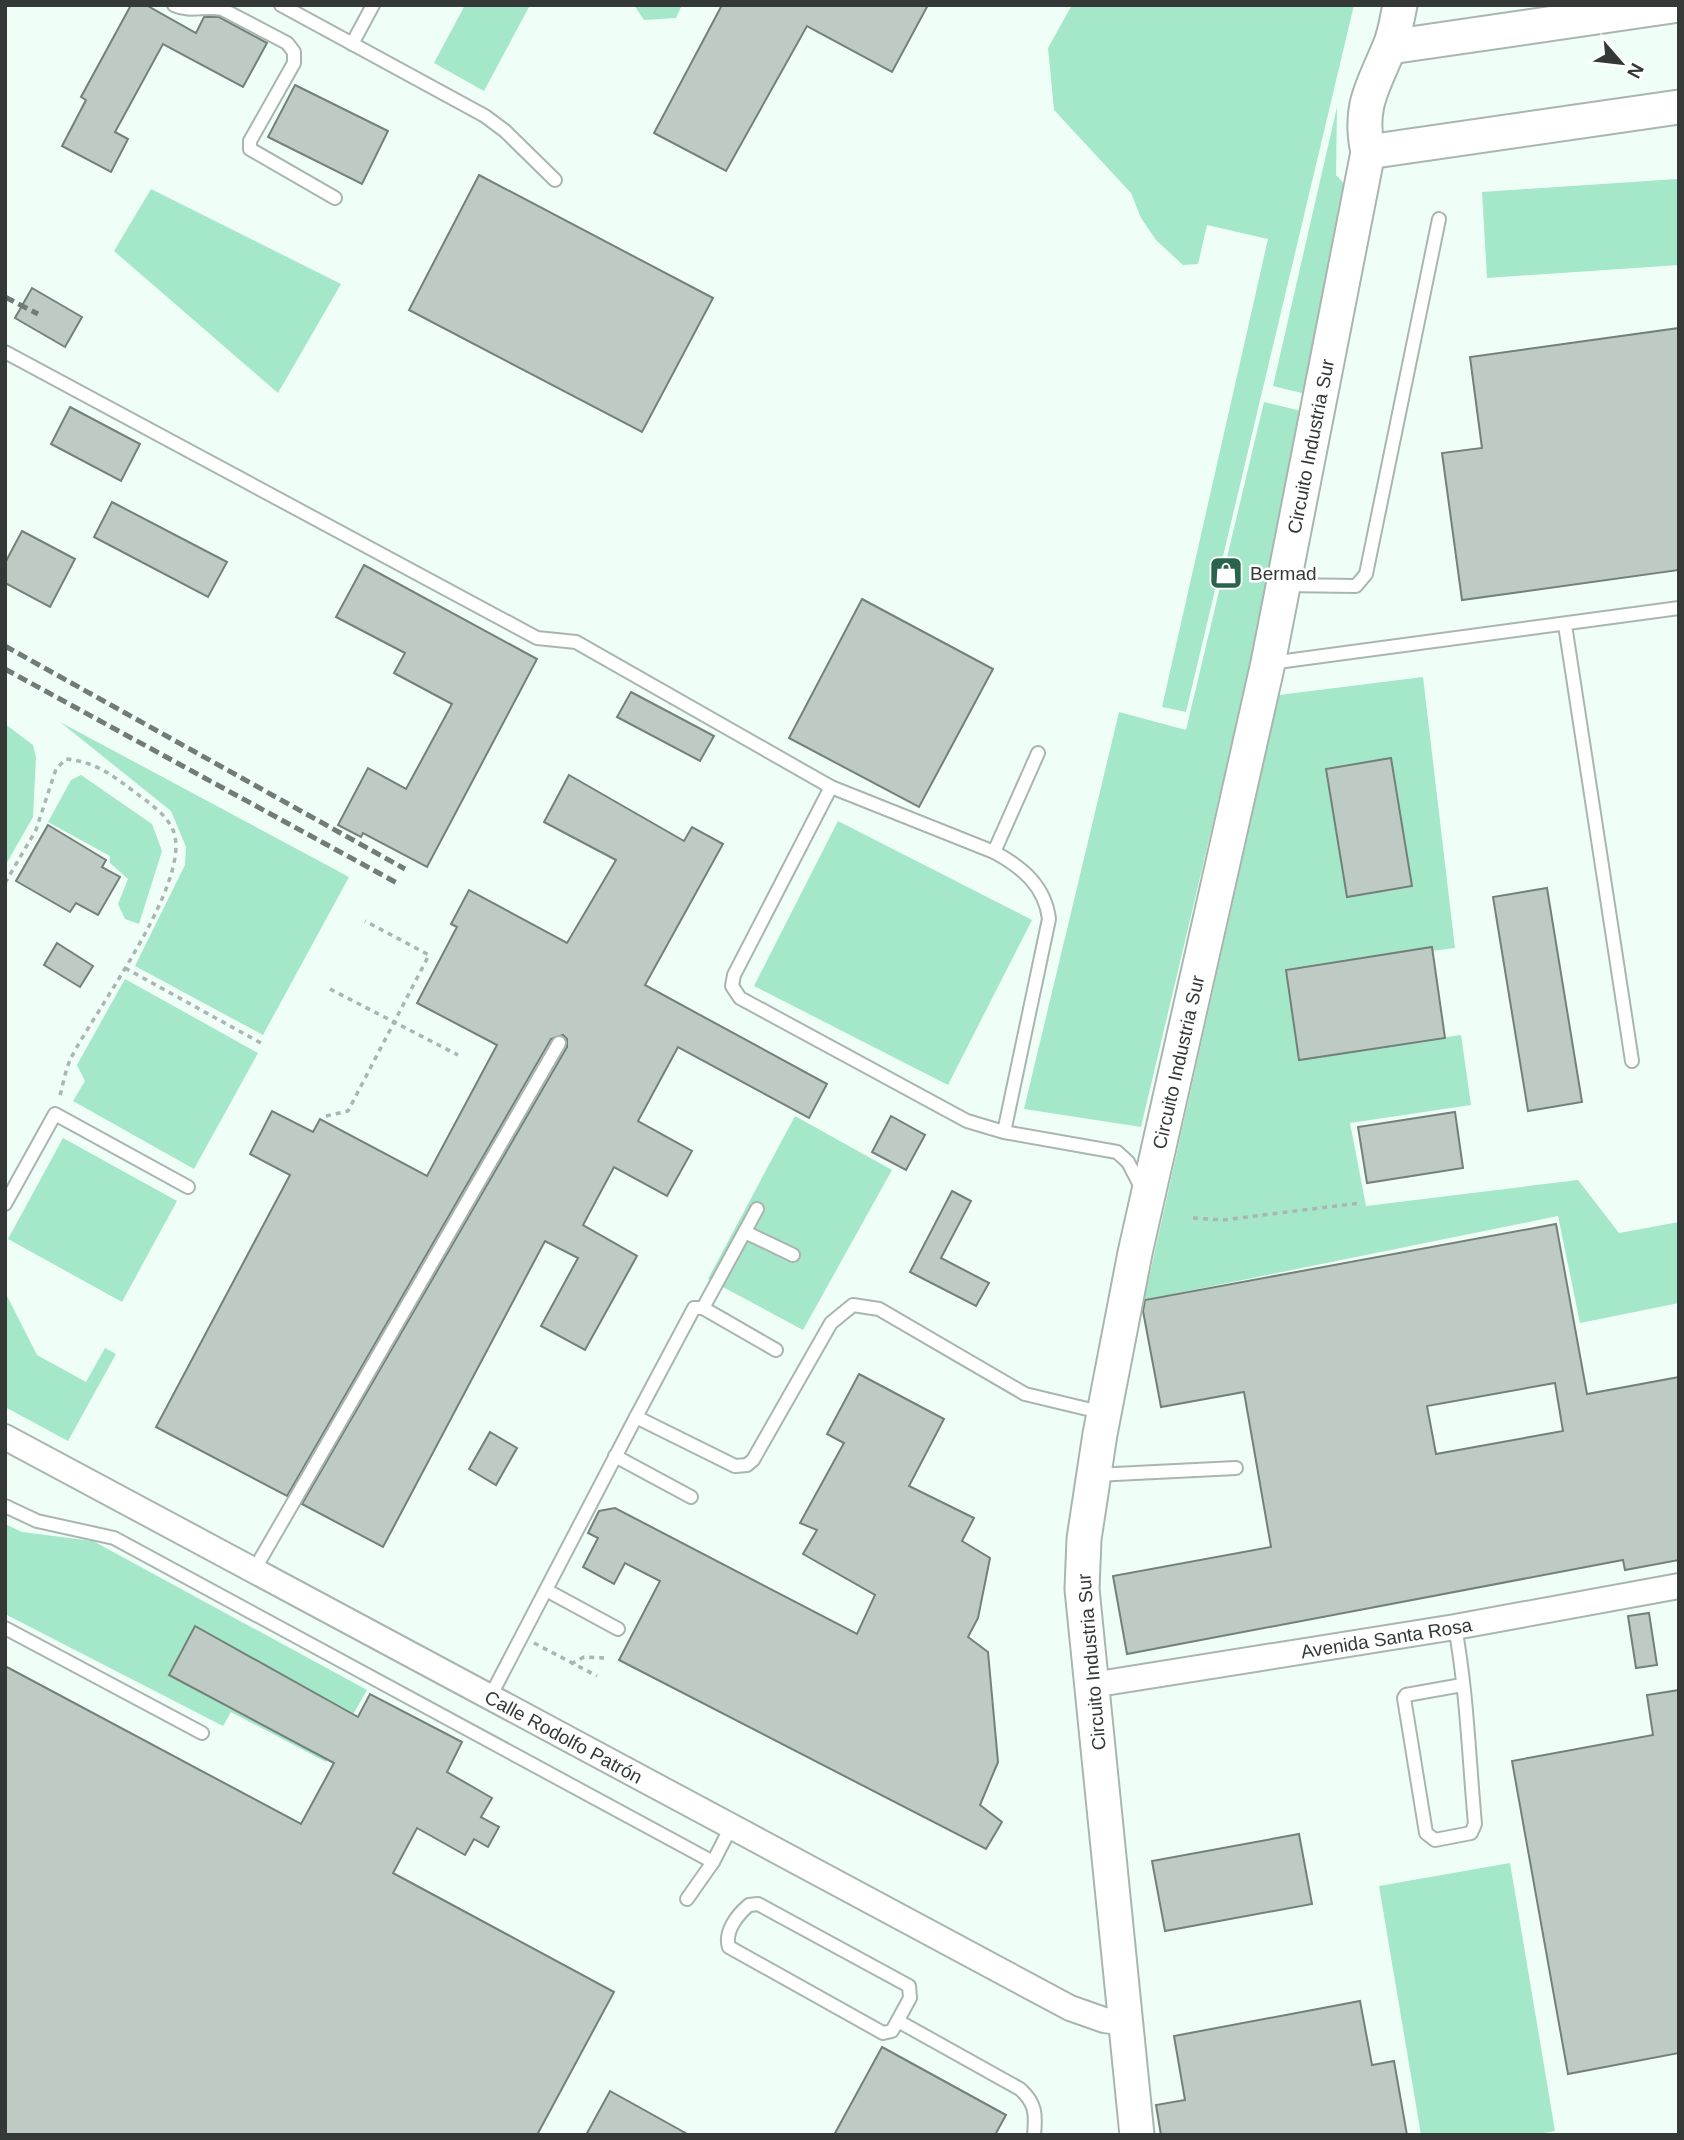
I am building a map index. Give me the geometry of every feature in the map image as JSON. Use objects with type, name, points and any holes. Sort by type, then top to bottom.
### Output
[{"type":"main road","name":"Circuito Industria Sur","points":[[1137,2135],[1082,1589],[1084,1539],[1104,1413],[1147,1199],[1268,663],[1368,152],[1363,130],[1366,100],[1390,47],[1401,5]]},
{"type":"main road","points":[[1390,47],[1679,5]]},
{"type":"main road","points":[[1368,152],[1679,107]]},
{"type":"street","name":"Calle Rodolfo Patrón","points":[[5,1437],[1070,2008],[1104,2021],[1126,2023]]},
{"type":"street","name":"Avenida Santa Rosa","points":[[1092,1685],[1455,1628],[1679,1586]]},
{"type":"lane","points":[[174,5],[188,11],[211,6],[222,9],[287,43],[294,52],[294,63],[250,141],[250,149],[255,155],[335,198]]},
{"type":"lane","points":[[281,5],[485,116],[516,140],[555,180]]},
{"type":"lane","points":[[352,44],[373,5]]},
{"type":"lane","points":[[1283,585],[1356,586],[1366,574],[1438,219]]},
{"type":"lane","points":[[5,352],[537,638],[576,642],[831,787],[994,852],[1020,866],[1044,897],[1049,919],[1004,1132]]},
{"type":"lane","points":[[1268,663],[1679,608]]},
{"type":"lane","points":[[1565,625],[1632,1061]]},
{"type":"lane","points":[[994,852],[1038,752]]},
{"type":"lane","points":[[831,787],[734,975],[732,986],[740,998],[967,1121],[1004,1132],[1117,1152],[1128,1162],[1147,1199]]},
{"type":"lane","points":[[253,1572],[559,1043]]},
{"type":"lane","points":[[5,1204],[55,1114],[188,1187]]},
{"type":"lane","points":[[703,1308],[757,1209]]},
{"type":"lane","points":[[745,1232],[793,1255]]},
{"type":"lane","points":[[636,1417],[735,1466],[747,1465],[753,1460],[831,1323],[853,1305],[879,1309],[1025,1394],[1104,1413]]},
{"type":"lane","points":[[490,1697],[691,1311],[703,1308],[776,1350]]},
{"type":"lane","points":[[615,1456],[691,1497]]},
{"type":"lane","points":[[1095,1475],[1236,1468]]},
{"type":"lane","points":[[5,1506],[37,1521],[114,1538],[713,1862]]},
{"type":"lane","points":[[546,1590],[618,1629]]},
{"type":"lane","points":[[5,1628],[202,1733]]},
{"type":"lane","points":[[1455,1628],[1462,1685],[1475,1824],[1471,1833],[1435,1840],[1426,1833],[1404,1698],[1406,1695],[1462,1685]]},
{"type":"lane","points":[[687,1899],[713,1862],[732,1825]]},
{"type":"lane","points":[[758,1904],[904,1982],[909,1986],[910,1998],[898,2021],[890,2033],[883,2033],[735,1951],[727,1943],[732,1925],[743,1910],[758,1904]]},
{"type":"lane","points":[[898,2021],[1020,2089],[1030,2098],[1036,2113],[1034,2135]]},
{"type":"path","points":[[5,883],[36,831],[56,769],[66,759],[89,761],[103,768],[161,813],[174,831],[177,860],[156,913],[70,1060],[55,1114]]},
{"type":"path","points":[[326,1116],[348,1111],[429,955],[365,921]]},
{"type":"path","points":[[124,968],[261,1043]]},
{"type":"path","points":[[330,989],[458,1055]]},
{"type":"path","points":[[1193,1218],[1223,1220],[1360,1203]]},
{"type":"path","points":[[521,1636],[597,1676]]},
{"type":"path","points":[[571,1664],[584,1657],[604,1658]]},
{"type":"green space","points":[[465,5],[530,5],[484,91],[434,63]]},
{"type":"green space","points":[[634,5],[682,5],[676,18],[644,20]]},
{"type":"green space","points":[[1072,5],[1354,5],[1186,712],[1162,707],[1268,239],[1207,225],[1198,264],[1183,265],[1156,240],[1141,218],[1131,193],[1054,110],[1048,48]]},
{"type":"green space","points":[[1337,107],[1336,175],[1352,192],[1306,394],[1273,386]]},
{"type":"green space","points":[[1677,179],[1679,265],[1487,278],[1482,192]]},
{"type":"green space","points":[[151,189],[341,284],[278,393],[114,251]]},
{"type":"green space","points":[[1264,402],[1310,413],[1141,1127],[1024,1109],[1119,712],[1186,730]]},
{"type":"green space","points":[[1423,677],[1455,948],[1290,969],[1300,1057],[1461,1035],[1471,1105],[1350,1123],[1366,1206],[1578,1180],[1619,1233],[1679,1222],[1679,1303],[1580,1323],[1558,1216],[1144,1300],[1279,695]]},
{"type":"green space","points":[[60,722],[349,877],[263,1035],[135,966],[185,865],[186,847],[171,811]]},
{"type":"green space","points":[[5,724],[33,745],[36,757],[33,817],[5,866]]},
{"type":"green space","points":[[81,775],[152,824],[162,851],[139,924],[125,919],[118,904],[128,879],[110,863],[110,856],[48,822],[71,780]]},
{"type":"green space","points":[[838,821],[1032,920],[948,1085],[754,986]]},
{"type":"green space","points":[[125,979],[258,1053],[194,1169],[73,1101],[85,1081],[77,1065]]},
{"type":"green space","points":[[795,1116],[892,1170],[803,1330],[708,1279]]},
{"type":"green space","points":[[63,1138],[177,1201],[122,1302],[8,1239]]},
{"type":"green space","points":[[5,1292],[37,1355],[86,1382],[105,1348],[116,1354],[68,1441],[5,1407]]},
{"type":"green space","points":[[5,1524],[22,1532],[93,1541],[367,1690],[326,1762],[231,1712],[223,1726],[5,1614]]},
{"type":"green space","points":[[1510,1863],[1555,2131],[1533,2135],[1421,2135],[1379,1886]]},
{"type":"building","points":[[131,5],[146,5],[196,33],[204,17],[219,17],[267,43],[243,87],[163,44],[115,132],[128,139],[111,172],[62,146],[86,100],[81,97]]},
{"type":"building","points":[[722,5],[928,5],[892,72],[807,26],[726,171],[654,133]]},
{"type":"building","points":[[295,85],[388,131],[362,184],[268,137]]},
{"type":"building","points":[[479,175],[713,298],[642,432],[409,310]]},
{"type":"building","points":[[32,288],[82,317],[65,347],[15,318]]},
{"type":"building","points":[[1679,328],[1679,570],[1462,600],[1442,453],[1482,448],[1470,357]]},
{"type":"building","points":[[70,407],[140,444],[121,481],[51,444]]},
{"type":"building","points":[[112,502],[227,562],[208,597],[94,537]]},
{"type":"building","points":[[22,531],[75,559],[50,607],[5,583],[5,563]]},
{"type":"building","points":[[364,565],[537,659],[427,867],[363,833],[361,837],[338,825],[368,768],[406,789],[452,704],[394,673],[405,653],[336,617]]},
{"type":"building","points":[[862,599],[993,669],[919,807],[789,738]]},
{"type":"building","points":[[631,692],[714,736],[700,761],[617,717]]},
{"type":"building","points":[[1391,758],[1412,886],[1347,897],[1326,769]]},
{"type":"building","points":[[569,775],[684,841],[692,827],[723,844],[645,985],[827,1084],[809,1118],[678,1047],[638,1121],[692,1151],[667,1196],[614,1167],[583,1225],[637,1256],[585,1350],[541,1326],[578,1258],[545,1241],[383,1547],[302,1504],[567,1047],[567,1039],[563,1035],[551,1039],[287,1496],[156,1427],[290,1175],[250,1154],[272,1111],[313,1132],[320,1119],[427,1176],[497,1045],[417,1003],[457,927],[451,924],[469,890],[567,943],[616,860],[544,822]]},
{"type":"building","points":[[48,825],[106,860],[102,867],[120,877],[98,915],[76,903],[70,912],[16,881]]},
{"type":"building","points":[[1547,888],[1582,1102],[1528,1111],[1493,897]]},
{"type":"building","points":[[57,943],[93,966],[80,987],[44,965]]},
{"type":"building","points":[[1432,947],[1445,1038],[1299,1060],[1286,970]]},
{"type":"building","points":[[1455,1112],[1463,1168],[1367,1183],[1358,1127]]},
{"type":"building","points":[[891,1116],[925,1135],[906,1170],[872,1152]]},
{"type":"building","points":[[952,1191],[971,1201],[941,1258],[989,1283],[976,1306],[910,1272]]},
{"type":"building","points":[[1556,1224],[1587,1394],[1679,1377],[1679,1560],[1625,1570],[1623,1560],[1127,1654],[1113,1576],[1271,1547],[1244,1392],[1161,1407],[1143,1311],[1145,1300]],"holes":[[[1555,1383],[1563,1431],[1436,1454],[1427,1406]]]},
{"type":"building","points":[[859,1374],[944,1419],[909,1486],[974,1518],[962,1541],[990,1558],[978,1618],[968,1637],[988,1652],[998,1762],[980,1805],[1002,1822],[986,1849],[619,1660],[660,1581],[625,1563],[614,1584],[583,1567],[598,1538],[588,1533],[599,1511],[615,1508],[857,1634],[875,1595],[803,1554],[817,1530],[800,1523],[844,1443],[827,1434]]},
{"type":"building","points":[[490,1432],[517,1448],[496,1485],[469,1469]]},
{"type":"building","points":[[1649,1613],[1657,1665],[1636,1668],[1628,1616]]},
{"type":"building","points":[[195,1626],[358,1717],[370,1694],[462,1742],[447,1772],[492,1798],[481,1817],[499,1827],[488,1847],[474,1839],[465,1855],[417,1828],[393,1873],[614,1992],[537,2135],[5,2135],[5,1666],[301,1824],[334,1763],[169,1675]]},
{"type":"building","points":[[1679,1690],[1679,2053],[1568,2074],[1512,1761],[1653,1735],[1647,1695]]},
{"type":"building","points":[[1299,1834],[1312,1904],[1165,1931],[1152,1861]]},
{"type":"building","points":[[1360,2001],[1372,2065],[1394,2061],[1407,2135],[1161,2135],[1156,2105],[1185,2100],[1174,2036]]},
{"type":"building","points":[[882,2047],[1006,2115],[995,2135],[834,2135]]},
{"type":"building","points":[[610,2091],[689,2135],[586,2135]]},
{"type":"railway","points":[[5,297],[38,314]]},
{"type":"railway","points":[[5,646],[405,869]]},
{"type":"railway","points":[[5,669],[397,883]]},
{"type":"place","name":"Bermad","points":[[1226,573]]}]
